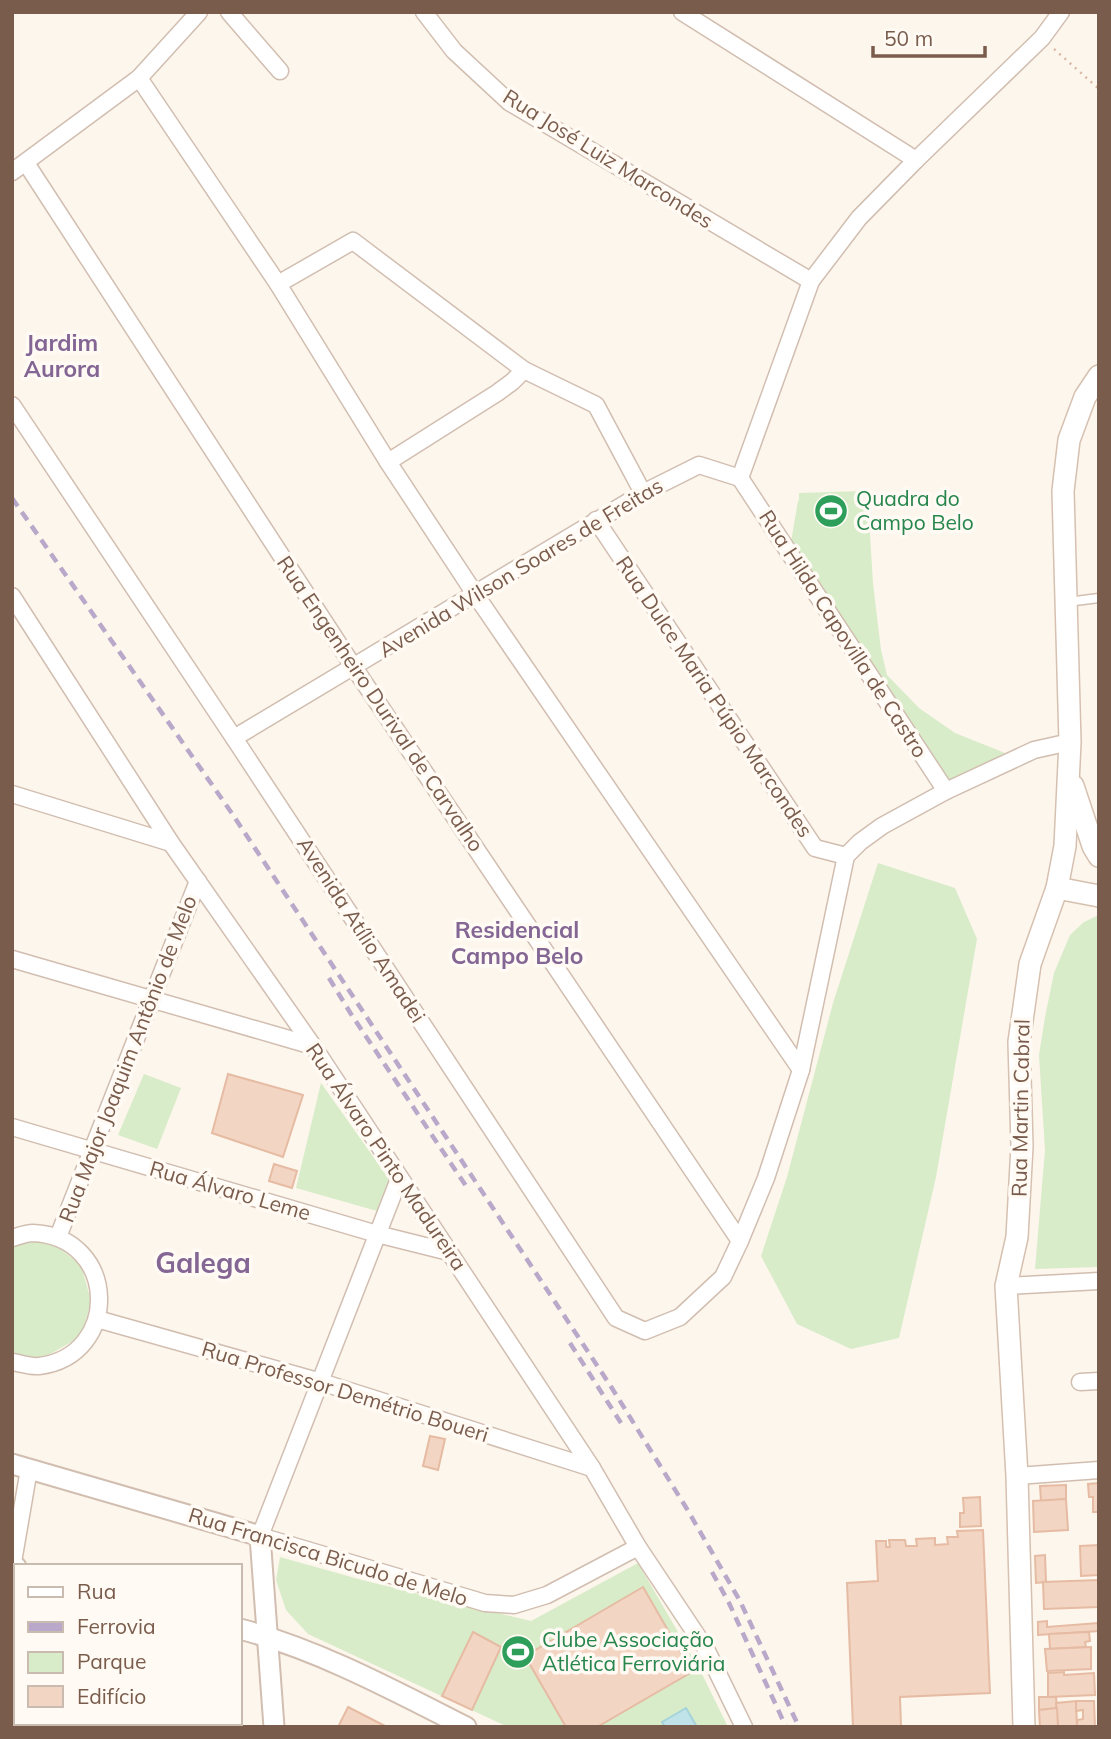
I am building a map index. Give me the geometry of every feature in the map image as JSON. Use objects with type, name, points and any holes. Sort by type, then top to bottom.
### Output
[{"type":"main road","name":"Rua Martin Cabral","points":[[1024,1727],[1017,1476],[1006,1286],[1017,1237],[1022,1146],[1019,1042],[1030,964],[1057,888],[1066,846],[1070,742],[1063,491],[1069,440],[1085,397],[1099,376]]},
{"type":"main road","points":[[1069,775],[1096,851]]},
{"type":"main road","points":[[1066,846],[1084,845],[1096,851]]},
{"type":"main road","points":[[1057,888],[1096,892]]},
{"type":"street","points":[[19,168],[139,78],[199,12]]},
{"type":"street","points":[[229,12],[281,71]]},
{"type":"street","name":"Rua José Luiz Marcondes","points":[[424,12],[454,51],[509,103],[811,281]]},
{"type":"street","points":[[682,12],[916,160]]},
{"type":"street","points":[[740,478],[811,281],[859,218],[1042,38],[1061,12]]},
{"type":"street","points":[[139,78],[278,285],[475,594],[801,1070]]},
{"type":"street","name":"Rua Engenheiro Durival de Carvalho","points":[[19,168],[740,1241]]},
{"type":"street","points":[[278,285],[354,241],[524,370],[596,405],[643,493]]},
{"type":"street","points":[[388,461],[498,393],[524,370]]},
{"type":"street","name":"Avenida Atílio Amadei","points":[[12,405],[616,1318],[645,1331],[680,1317],[723,1277],[766,1178],[801,1070],[846,856]]},
{"type":"street","name":"Avenida Wilson Soares de Freitas","points":[[234,738],[643,493],[699,465],[740,478]]},
{"type":"street","name":"Rua Hilda Capovilla de Castro","points":[[740,478],[946,790]]},
{"type":"street","name":"Rua Dulce Maria Púpio Marcondes","points":[[596,520],[815,848],[846,856]]},
{"type":"street","name":"Rua Álvaro Pinto Madureira","points":[[12,596],[171,843],[313,1046],[592,1468],[638,1547],[706,1649],[744,1727]]},
{"type":"street","points":[[846,856],[882,826],[946,790],[1034,750],[1070,742]]},
{"type":"street","points":[[12,794],[171,843]]},
{"type":"street","name":"Rua Major Joaquim Antônio de Melo","points":[[58,1237],[198,881]]},
{"type":"street","points":[[12,959],[313,1046]]},
{"type":"street","name":"Rua Álvaro Leme","points":[[12,1127],[377,1234],[449,1252]]},
{"type":"street","points":[[274,1727],[260,1536],[399,1179]]},
{"type":"street","points":[[12,1238],[31,1233],[58,1237],[79,1250],[94,1270],[100,1294],[97,1319],[85,1343],[63,1359],[37,1366],[12,1362]]},
{"type":"street","points":[[1006,1286],[1099,1280]]},
{"type":"street","name":"Rua Professor Demétrio Boueri","points":[[97,1319],[321,1382],[592,1468]]},
{"type":"street","points":[[1080,1382],[1099,1381]]},
{"type":"street","points":[[13,1567],[21,1466]]},
{"type":"street","name":"Rua Francisca Bicudo de Melo","points":[[21,1466],[485,1603],[514,1605],[547,1595],[638,1547]]},
{"type":"street","points":[[1017,1476],[1099,1470]]},
{"type":"street","points":[[242,1630],[310,1653],[380,1683],[466,1727]]},
{"type":"lane","points":[[1066,602],[1099,598]]},
{"type":"path","points":[[1042,38],[1099,89]]},
{"type":"green space","points":[[862,491],[862,502],[868,502],[873,583],[881,650],[887,675],[919,708],[955,733],[1005,753],[949,783],[791,542],[799,493]]},
{"type":"green space","points":[[878,863],[955,888],[977,939],[936,1177],[899,1338],[851,1349],[797,1324],[761,1256],[787,1177],[833,1003]]},
{"type":"green space","points":[[1099,915],[1099,1267],[1035,1269],[1045,1150],[1039,1055],[1045,1017],[1054,973],[1070,935],[1084,922]]},
{"type":"green space","points":[[144,1074],[181,1088],[157,1149],[118,1135]]},
{"type":"green space","points":[[321,1083],[389,1179],[377,1211],[296,1188]]},
{"type":"green space","points":[[20,1240],[51,1242],[81,1265],[91,1301],[82,1336],[36,1362],[12,1354],[12,1245]]},
{"type":"green space","name":"Clube Associação Atlética Ferroviária","points":[[280,1557],[531,1621],[638,1563],[700,1670],[728,1727],[508,1727],[308,1634],[286,1610],[276,1580]]},
{"type":"water","points":[[686,1708],[697,1727],[665,1727],[662,1722]]},
{"type":"building","points":[[228,1074],[303,1095],[283,1157],[212,1133]]},
{"type":"building","points":[[274,1164],[297,1171],[292,1188],[269,1181]]},
{"type":"building","points":[[430,1436],[445,1439],[438,1470],[423,1466]]},
{"type":"building","points":[[1099,1483],[1099,1512],[1093,1512],[1093,1497],[1089,1497],[1088,1484]]},
{"type":"building","points":[[1066,1485],[1066,1499],[1041,1501],[1040,1486]]},
{"type":"building","points":[[980,1497],[981,1526],[960,1527],[960,1513],[964,1513],[963,1498]]},
{"type":"building","points":[[1066,1499],[1068,1530],[1034,1532],[1033,1501]]},
{"type":"building","points":[[983,1530],[990,1693],[900,1697],[901,1727],[853,1727],[847,1583],[878,1581],[876,1541],[886,1541],[886,1547],[890,1547],[889,1540],[905,1540],[906,1546],[917,1546],[916,1539],[935,1538],[935,1545],[948,1544],[947,1537],[958,1537],[957,1531]]},
{"type":"building","points":[[1099,1545],[1099,1575],[1081,1576],[1080,1546]]},
{"type":"building","points":[[1045,1555],[1046,1582],[1036,1583],[1035,1556]]},
{"type":"building","points":[[1099,1580],[1099,1607],[1044,1609],[1043,1582]]},
{"type":"building","points":[[643,1587],[692,1672],[597,1727],[566,1727],[525,1656]]},
{"type":"building","points":[[1047,1621],[1047,1627],[1098,1623],[1099,1631],[1038,1635],[1038,1622]]},
{"type":"building","points":[[473,1632],[501,1647],[472,1710],[442,1696]]},
{"type":"building","points":[[1089,1632],[1090,1641],[1085,1642],[1086,1647],[1050,1649],[1049,1634]]},
{"type":"building","points":[[1091,1647],[1091,1669],[1047,1671],[1045,1649]]},
{"type":"building","points":[[1064,1672],[1064,1675],[1094,1673],[1095,1695],[1048,1697],[1048,1673]]},
{"type":"building","points":[[1039,1697],[1056,1697],[1057,1708],[1039,1710]]},
{"type":"building","points":[[1076,1701],[1077,1727],[1058,1727],[1056,1703]]},
{"type":"building","points":[[1076,1701],[1094,1701],[1095,1727],[1077,1727],[1077,1720],[1083,1719],[1083,1710],[1076,1711]]},
{"type":"building","points":[[348,1707],[387,1727],[338,1727]]},
{"type":"building","points":[[1057,1708],[1058,1727],[1040,1727],[1039,1710]]},
{"type":"railway","points":[[12,498],[231,812],[610,1385],[740,1601],[799,1727]]},
{"type":"railway","points":[[329,978],[468,1189]]},
{"type":"railway","points":[[570,1343],[621,1423]]},
{"type":"railway","points":[[712,1572],[786,1727]]},
{"type":"place","name":"Quadra do Campo Belo","points":[[831,511]]},
{"type":"place","name":"Clube Associação Atlética Ferroviária","points":[[518,1652]]},
{"type":"district","name":"Jardim Aurora","points":[[62,356]]},
{"type":"district","name":"Residencial Campo Belo","points":[[517,943]]},
{"type":"district","name":"Galega","points":[[203,1263]]}]
